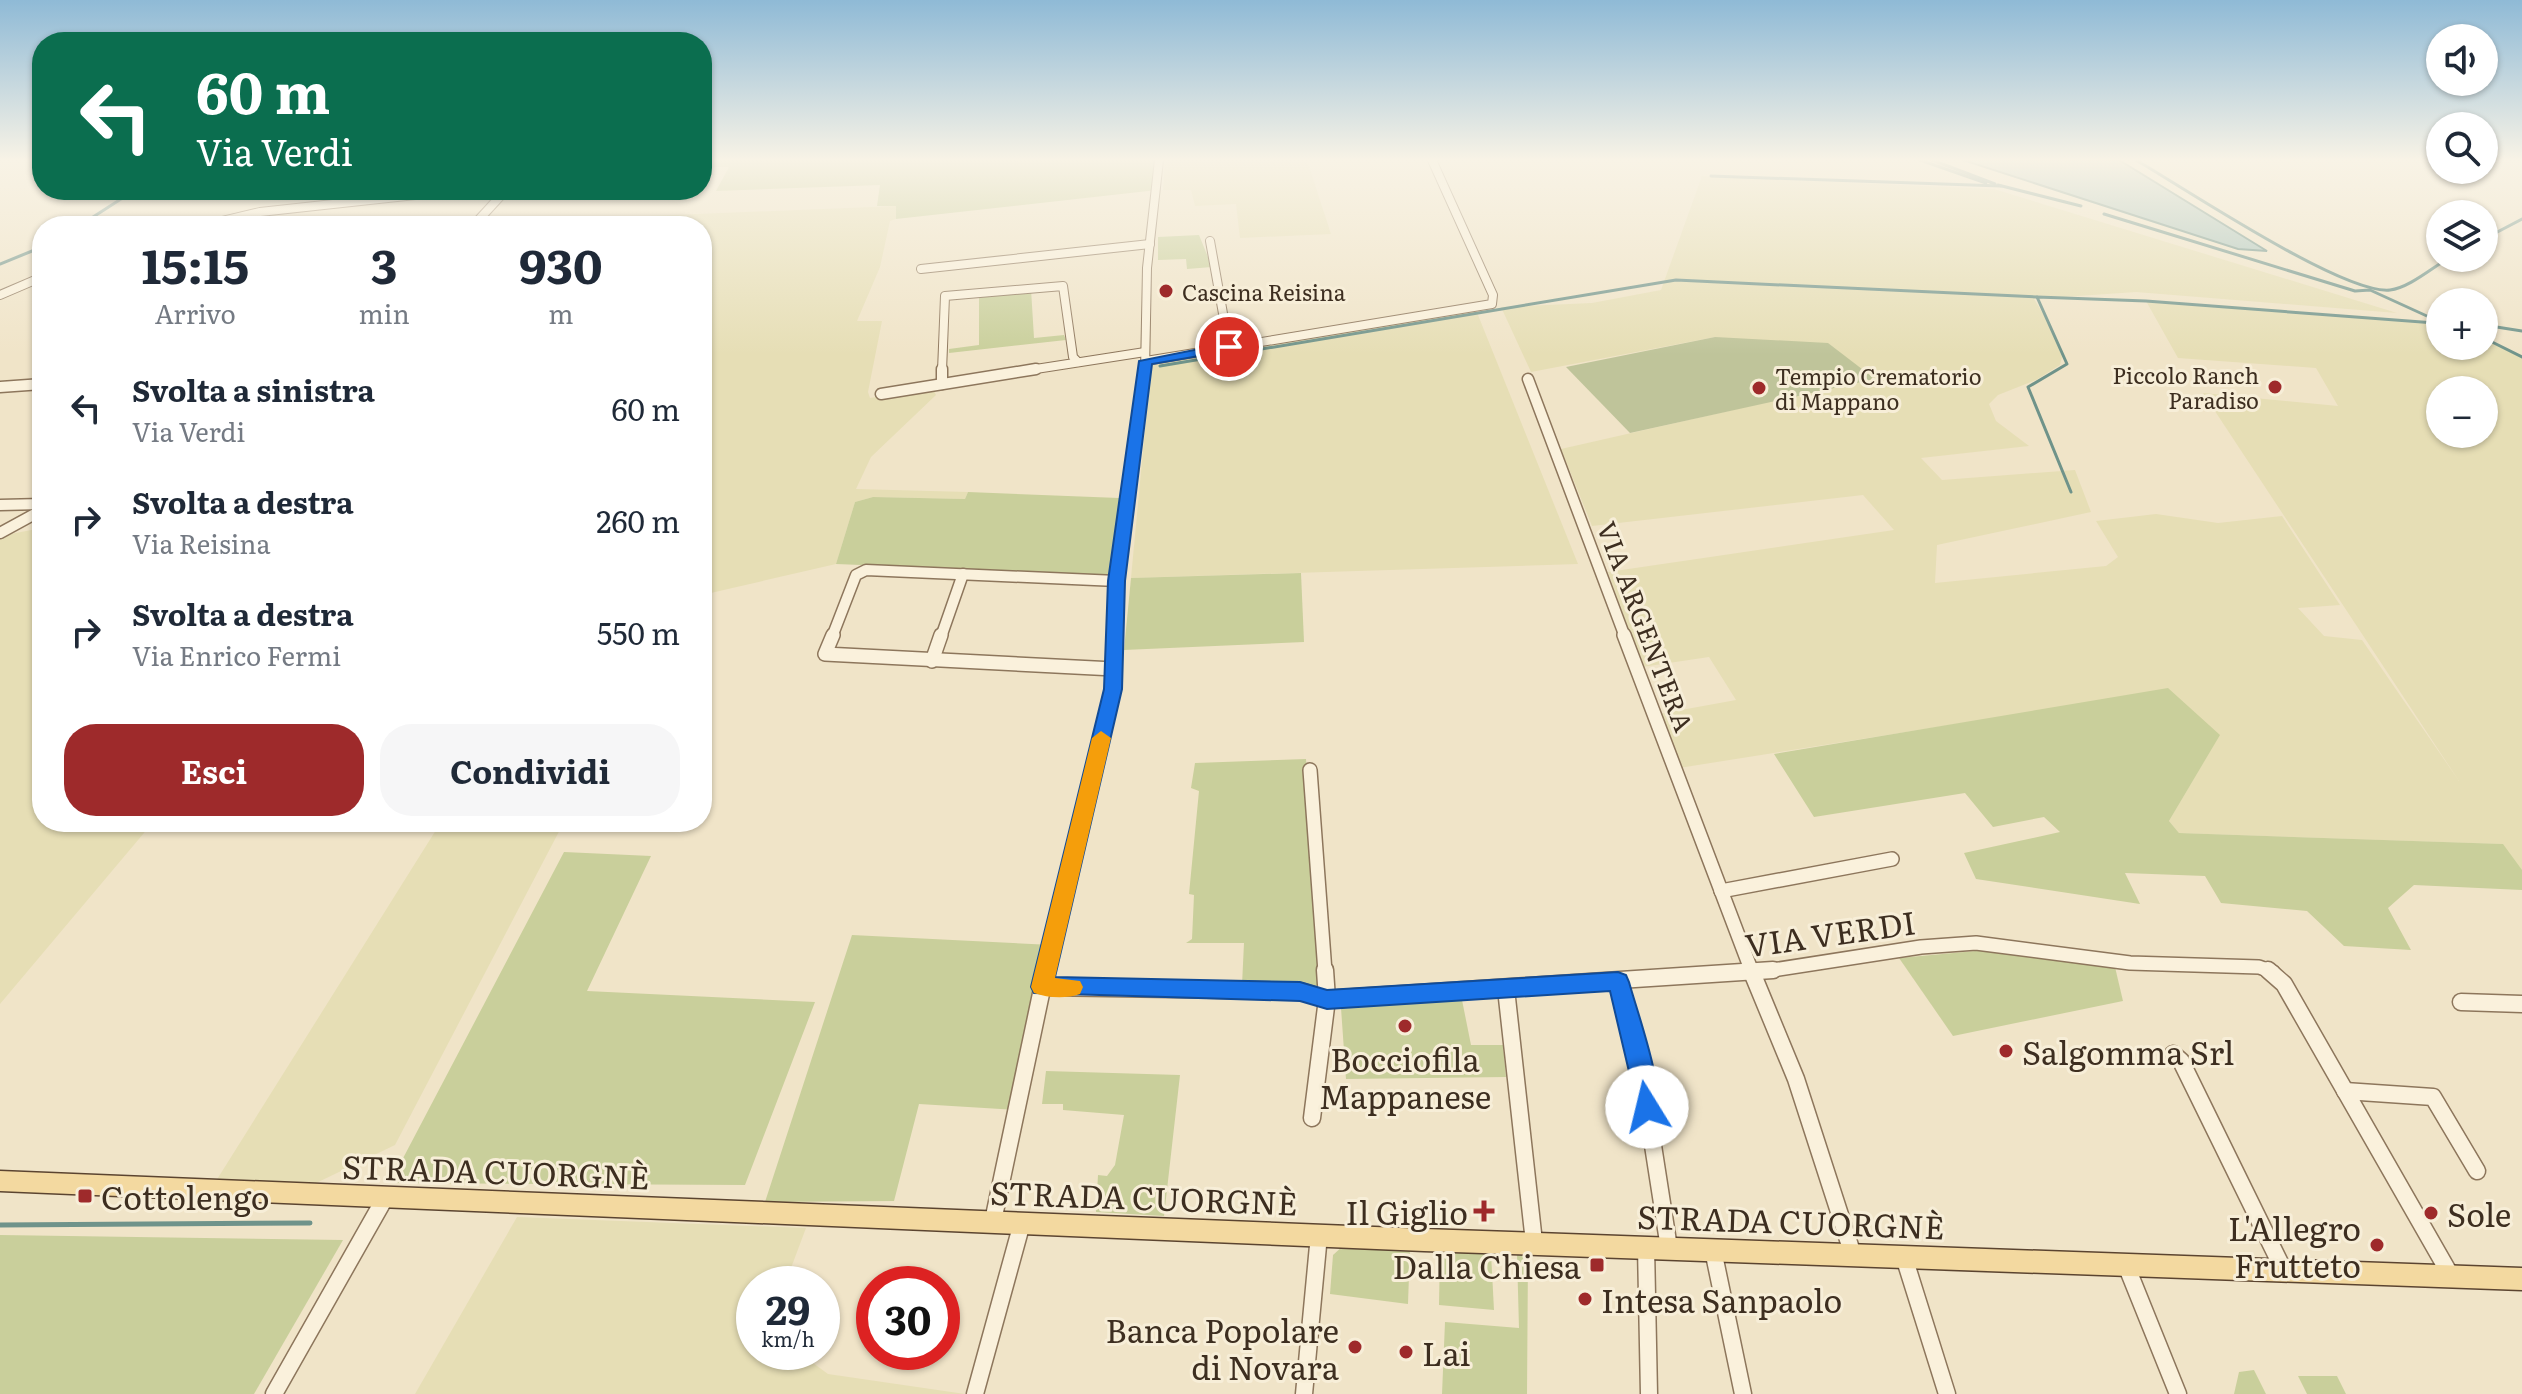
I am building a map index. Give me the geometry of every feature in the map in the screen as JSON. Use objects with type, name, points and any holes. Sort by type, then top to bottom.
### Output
[{"type":"main road","name":"STRADA CUORGNÈ","points":[[0,1181],[2285,1273],[2522,1279]]},
{"type":"street","points":[[993,1221],[1042,987],[1113,689],[1117,581],[1146,356],[1152,225]]},
{"type":"street","points":[[881,394],[1078,362],[1229,347],[1485,306],[1494,301],[1493,295],[1461,225]]},
{"type":"street","points":[[1210,241],[1229,347]]},
{"type":"street","points":[[921,269],[1150,244]]},
{"type":"street","points":[[0,295],[32,281]]},
{"type":"street","points":[[942,384],[945,296],[1053,284],[1063,286],[1073,357],[1078,362]]},
{"type":"street","name":"VIA ARGENTERA","points":[[1528,379],[1752,973],[1796,1079],[1853,1255]]},
{"type":"street","points":[[0,387],[32,385]]},
{"type":"street","points":[[0,505],[32,507]]},
{"type":"street","points":[[0,533],[32,513]]},
{"type":"street","points":[[1114,669],[825,654],[856,575],[866,570],[1117,581]]},
{"type":"street","points":[[932,661],[963,574]]},
{"type":"street","points":[[1310,770],[1327,999],[1312,1118]]},
{"type":"street","points":[[1721,891],[1892,859]]},
{"type":"street","name":"VIA VERDI","points":[[1042,987],[1300,991],[1327,999],[1752,973],[1921,947],[1976,943],[2130,963],[2265,968],[2284,984],[2451,1276]]},
{"type":"street","points":[[1618,982],[1640,1062],[1669,1248]]},
{"type":"street","points":[[1506,989],[1534,1242]]},
{"type":"street","points":[[2461,1002],[2522,1004]]},
{"type":"street","points":[[2173,1054],[2181,1061],[2285,1273]]},
{"type":"street","points":[[2345,1091],[2433,1097],[2477,1171]]},
{"type":"street","points":[[274,1394],[385,1198]]},
{"type":"street","points":[[975,1394],[1022,1223]]},
{"type":"street","points":[[1304,1394],[1319,1235]]},
{"type":"street","points":[[1646,1247],[1649,1394]]},
{"type":"street","points":[[1713,1250],[1743,1394]]},
{"type":"street","points":[[1904,1257],[1947,1394]]},
{"type":"street","points":[[2126,1265],[2178,1394]]},
{"type":"shaded area","points":[[712,225],[889,225],[880,267],[857,321],[882,321],[868,392],[870,398],[933,389],[936,395],[871,457],[856,489],[968,492],[965,499],[873,497],[855,502],[836,564],[712,593]]},
{"type":"shaded area","points":[[1238,225],[1328,225],[1331,234],[1240,238]]},
{"type":"shaded area","points":[[1684,225],[2111,225],[2397,313],[2136,292],[2034,299],[2050,325],[2062,357],[2060,365],[2036,380],[1998,395],[1989,404],[1996,421],[2029,446],[1921,458],[1942,480],[2075,470],[2091,512],[1937,545],[1935,583],[2106,566],[2118,557],[2096,521],[2156,514],[2218,523],[2282,516],[2340,605],[2298,608],[2324,636],[2362,640],[2459,781],[2203,393],[2338,406],[2316,368],[2178,358],[2146,301],[2426,322],[2426,360],[2498,360],[2498,345],[2522,357],[2522,874],[2502,844],[2179,833],[2169,821],[2219,736],[2007,716],[1679,768],[1659,714],[1736,700],[1709,657],[1642,667],[1608,572],[1894,530],[1863,495],[1592,526],[1561,449],[1874,378],[1715,337],[1531,372],[1501,307],[1592,303],[1661,290]]},
{"type":"shaded area","points":[[1476,310],[1578,564],[1131,578],[1151,365]]},
{"type":"shaded area","points":[[32,530],[32,832],[145,832],[0,1004],[0,536]]},
{"type":"shaded area","points":[[435,832],[559,832],[395,1145],[310,1186],[216,1181]]},
{"type":"shaded area","points":[[517,1217],[806,1228],[792,1266],[736,1266],[736,1370],[823,1370],[828,1374],[965,1394],[415,1394]]},
{"type":"green space","points":[[1199,235],[1212,267],[1187,269],[1186,259],[1158,260],[1158,237]]},
{"type":"green space","points":[[1031,289],[1034,338],[1064,335],[1066,340],[949,353],[949,349],[979,345],[979,295]]},
{"type":"green space","points":[[1715,337],[1828,343],[1875,379],[1630,433],[1566,367]]},
{"type":"green space","points":[[968,492],[1119,498],[1122,508],[1111,575],[836,564],[855,502],[873,497],[965,499]]},
{"type":"green space","points":[[1301,573],[1304,642],[1124,650],[1131,578]]},
{"type":"green space","points":[[2168,688],[2220,735],[2169,821],[2179,833],[2503,844],[2522,870],[2522,890],[2414,885],[2388,908],[2411,950],[2344,946],[2307,911],[2221,903],[2205,876],[2125,873],[2140,904],[1976,879],[1964,853],[2060,832],[2044,817],[1993,827],[1965,793],[1814,817],[1774,754]]},
{"type":"green space","points":[[1306,759],[1321,988],[1299,983],[1242,985],[1244,943],[1186,943],[1192,939],[1194,895],[1189,894],[1199,791],[1191,788],[1195,763]]},
{"type":"green space","points":[[564,852],[651,856],[587,991],[815,1002],[745,1185],[390,1183]]},
{"type":"green space","points":[[852,935],[1052,945],[1017,1110],[919,1104],[894,1201],[765,1202]]},
{"type":"green space","points":[[1997,949],[2115,967],[2123,1001],[1953,1036],[1899,958]]},
{"type":"green space","name":"Bocciofila Mappanese","points":[[1462,1000],[1471,1045],[1503,1045],[1506,1077],[1346,1079],[1341,1008]]},
{"type":"green space","points":[[1046,1071],[1180,1075],[1164,1216],[1096,1212],[1098,1175],[1107,1176],[1115,1165],[1124,1115],[1063,1110],[1063,1104],[1042,1104]]},
{"type":"green space","points":[[0,1235],[343,1240],[254,1394],[0,1394]]},
{"type":"green space","points":[[1343,1246],[1410,1247],[1408,1304],[1330,1294],[1333,1255]]},
{"type":"green space","points":[[1440,1250],[1491,1253],[1494,1310],[1439,1305]]},
{"type":"green space","points":[[1517,1255],[1528,1256],[1527,1394],[1442,1394],[1445,1322],[1519,1328]]},
{"type":"green space","points":[[2254,1370],[2266,1394],[2234,1394],[2239,1372]]},
{"type":"green space","points":[[2298,1376],[2337,1376],[2346,1394],[2307,1394]]},
{"type":"water","points":[[2164,225],[2225,225],[2267,251],[2238,249]]},
{"type":"waterway","points":[[2140,225],[2355,291],[2370,290],[2426,316]]},
{"type":"waterway","points":[[2243,225],[2338,276],[2368,287],[2390,290],[2427,272]]},
{"type":"waterway","points":[[2498,232],[2510,225]]},
{"type":"waterway","points":[[0,264],[32,251]]},
{"type":"waterway","points":[[1160,366],[1676,280],[2037,297]]},
{"type":"waterway","points":[[2037,297],[2146,301],[2426,322]]},
{"type":"waterway","points":[[2037,297],[2067,364],[2028,387],[2071,492]]},
{"type":"waterway","points":[[2498,327],[2522,331]]},
{"type":"waterway","points":[[2498,345],[2522,357]]},
{"type":"waterway","points":[[0,1225],[310,1223]]},
{"type":"slow traffic","points":[[1072,987],[1042,987],[1101,738]]},
{"type":"place","name":"Cascina Reisina","points":[[1166,291]]},
{"type":"place","name":"Piccolo Ranch Paradiso","points":[[2275,387]]},
{"type":"place","name":"Tempio Crematorio di Mappano","points":[[1759,388]]},
{"type":"place","name":"Bocciofila Mappanese","points":[[1405,1026]]},
{"type":"place","name":"Salgomma Srl","points":[[2006,1051]]},
{"type":"place","name":"Cottolengo","points":[[85,1196]]},
{"type":"place","name":"Il Giglio","points":[[1484,1211]]},
{"type":"place","name":"Sole","points":[[2431,1213]]},
{"type":"place","name":"L'Allegro Frutteto","points":[[2377,1245]]},
{"type":"place","name":"Dalla Chiesa","points":[[1597,1265]]},
{"type":"place","name":"Intesa Sanpaolo","points":[[1585,1299]]},
{"type":"place","name":"Banca Popolare di Novara","points":[[1355,1347]]},
{"type":"place","name":"Lai","points":[[1406,1352]]},
{"type":"route","points":[[1229,347],[1146,361],[1117,581],[1113,689],[1042,987],[1300,991],[1327,999],[1618,982],[1640,1062],[1647,1107]]}]
